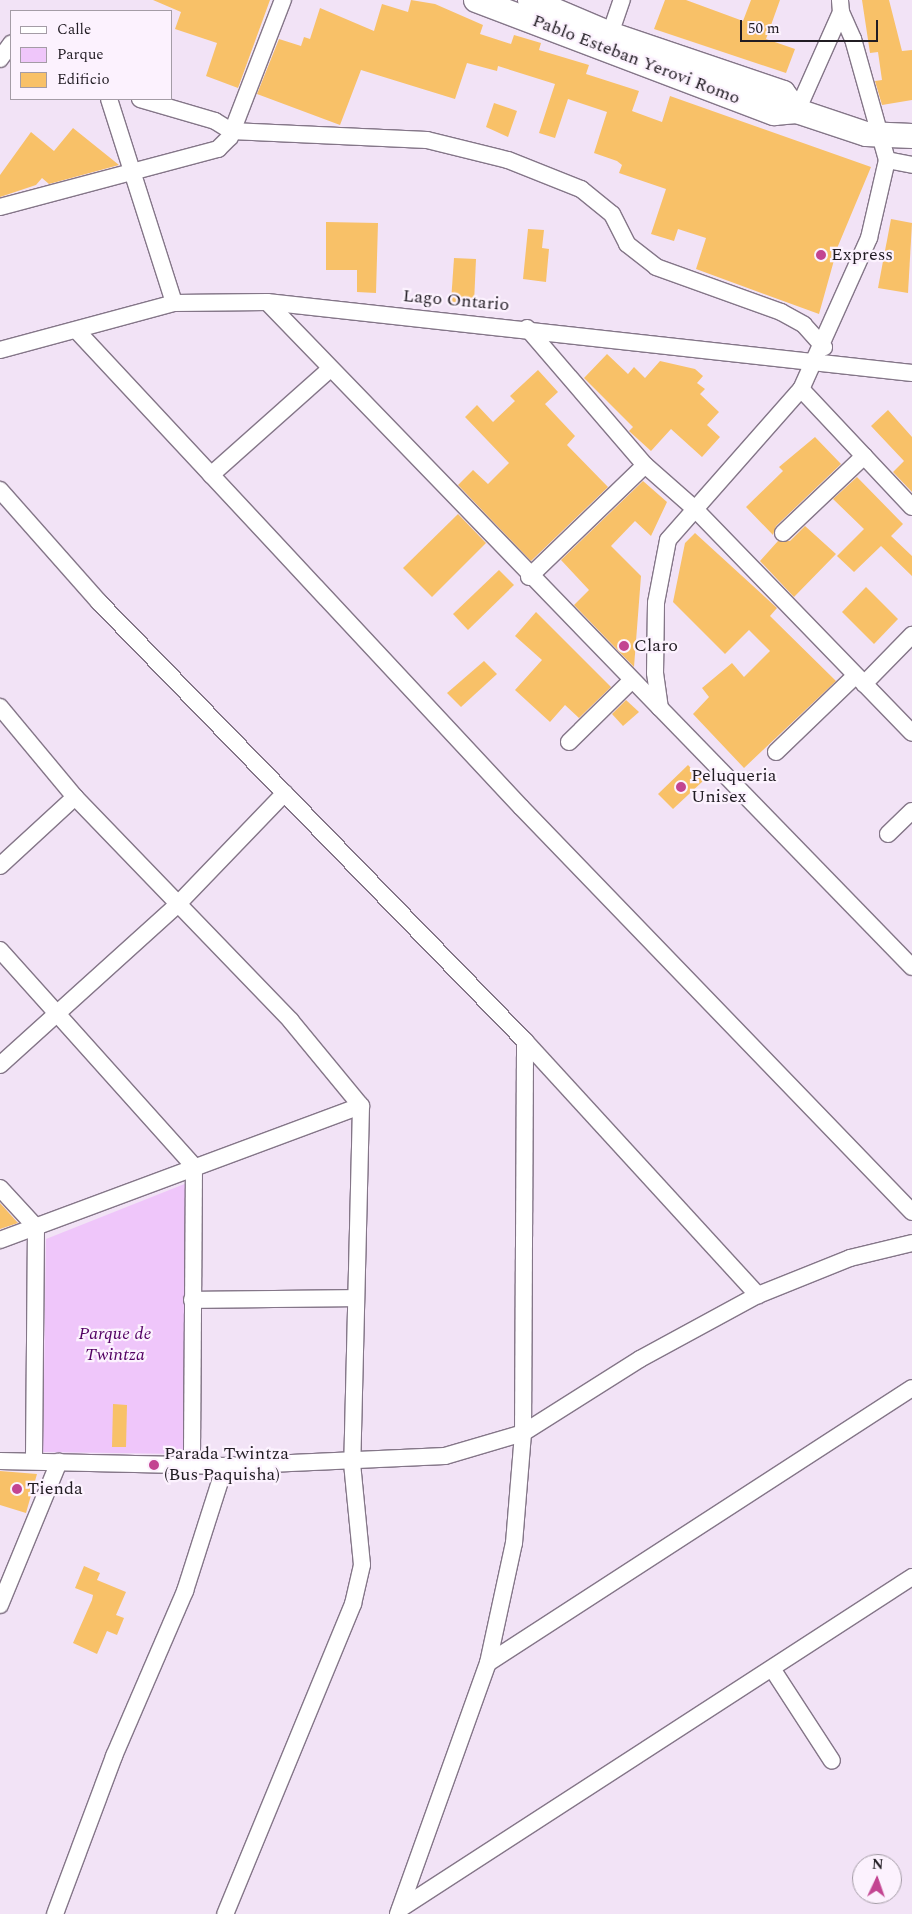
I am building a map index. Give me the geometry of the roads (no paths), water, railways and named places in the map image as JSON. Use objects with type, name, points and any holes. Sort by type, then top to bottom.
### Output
[{"type":"street","points":[[0,207],[130,172],[201,157],[218,149],[231,131],[283,0]]},
{"type":"street","name":"Pablo Esteban Yerovi Romo","points":[[476,0],[774,112],[797,111],[834,125],[900,131]]},
{"type":"street","name":"Pablo Esteban Yerovi Romo","points":[[530,0],[610,34],[783,93],[797,111]]},
{"type":"street","points":[[610,34],[622,0]]},
{"type":"street","points":[[797,111],[840,6]]},
{"type":"street","points":[[660,708],[655,636],[661,558],[671,533],[801,389],[824,347],[869,238],[887,160],[900,131],[840,6]]},
{"type":"street","points":[[0,59],[10,45]]},
{"type":"street","points":[[109,100],[130,172],[174,303]]},
{"type":"street","points":[[143,100],[215,121],[231,131],[427,140],[508,160],[581,189],[612,214],[627,244],[656,268],[781,312],[804,325],[824,347]]},
{"type":"street","points":[[887,160],[912,164]]},
{"type":"street","points":[[267,302],[529,577],[660,708],[912,967]]},
{"type":"street","name":"Lago Ontario","points":[[0,350],[78,332],[174,303],[267,302],[527,328],[912,373]]},
{"type":"street","points":[[527,328],[645,465],[694,508],[912,733]]},
{"type":"street","points":[[78,332],[521,807],[912,1212]]},
{"type":"street","points":[[211,475],[330,369]]},
{"type":"street","points":[[801,389],[912,507]]},
{"type":"street","points":[[783,533],[864,456]]},
{"type":"street","points":[[529,577],[645,465]]},
{"type":"street","points":[[0,490],[99,602],[525,1041],[758,1294]]},
{"type":"street","points":[[776,752],[912,635]]},
{"type":"street","points":[[569,742],[632,680]]},
{"type":"street","points":[[0,707],[74,797],[291,1021],[361,1106],[352,1463],[362,1534],[362,1565],[353,1604],[225,1914]]},
{"type":"street","points":[[0,1064],[55,1012],[178,904],[285,793]]},
{"type":"street","points":[[0,866],[74,797]]},
{"type":"street","points":[[888,834],[912,811]]},
{"type":"street","points":[[0,950],[194,1166],[192,1466]]},
{"type":"street","points":[[399,1912],[488,1663],[514,1543],[524,1433],[525,1041]]},
{"type":"street","points":[[0,1240],[194,1166],[361,1106]]},
{"type":"street","points":[[0,1188],[36,1227],[34,1461]]},
{"type":"street","points":[[0,1461],[225,1466],[352,1463],[446,1456],[524,1433],[640,1359],[758,1294],[850,1258],[912,1243]]},
{"type":"street","points":[[192,1300],[356,1298]]},
{"type":"street","points":[[488,1663],[912,1388]]},
{"type":"street","points":[[0,1605],[59,1462]]},
{"type":"street","points":[[55,1914],[114,1756],[185,1591],[225,1466]]},
{"type":"street","points":[[399,1912],[773,1670],[912,1577]]},
{"type":"street","points":[[773,1670],[832,1761]]},
{"type":"place","name":"Express","points":[[821,255]]},
{"type":"place","name":"Claro","points":[[624,646]]},
{"type":"place","name":"Peluqueria Unisex","points":[[681,787]]},
{"type":"place","name":"Parada Twintza (Bus Paquisha)","points":[[154,1465]]},
{"type":"place","name":"Tienda","points":[[17,1489]]},
{"type":"park label","name":"Parque de Twintza","points":[[115,1345]]}]
